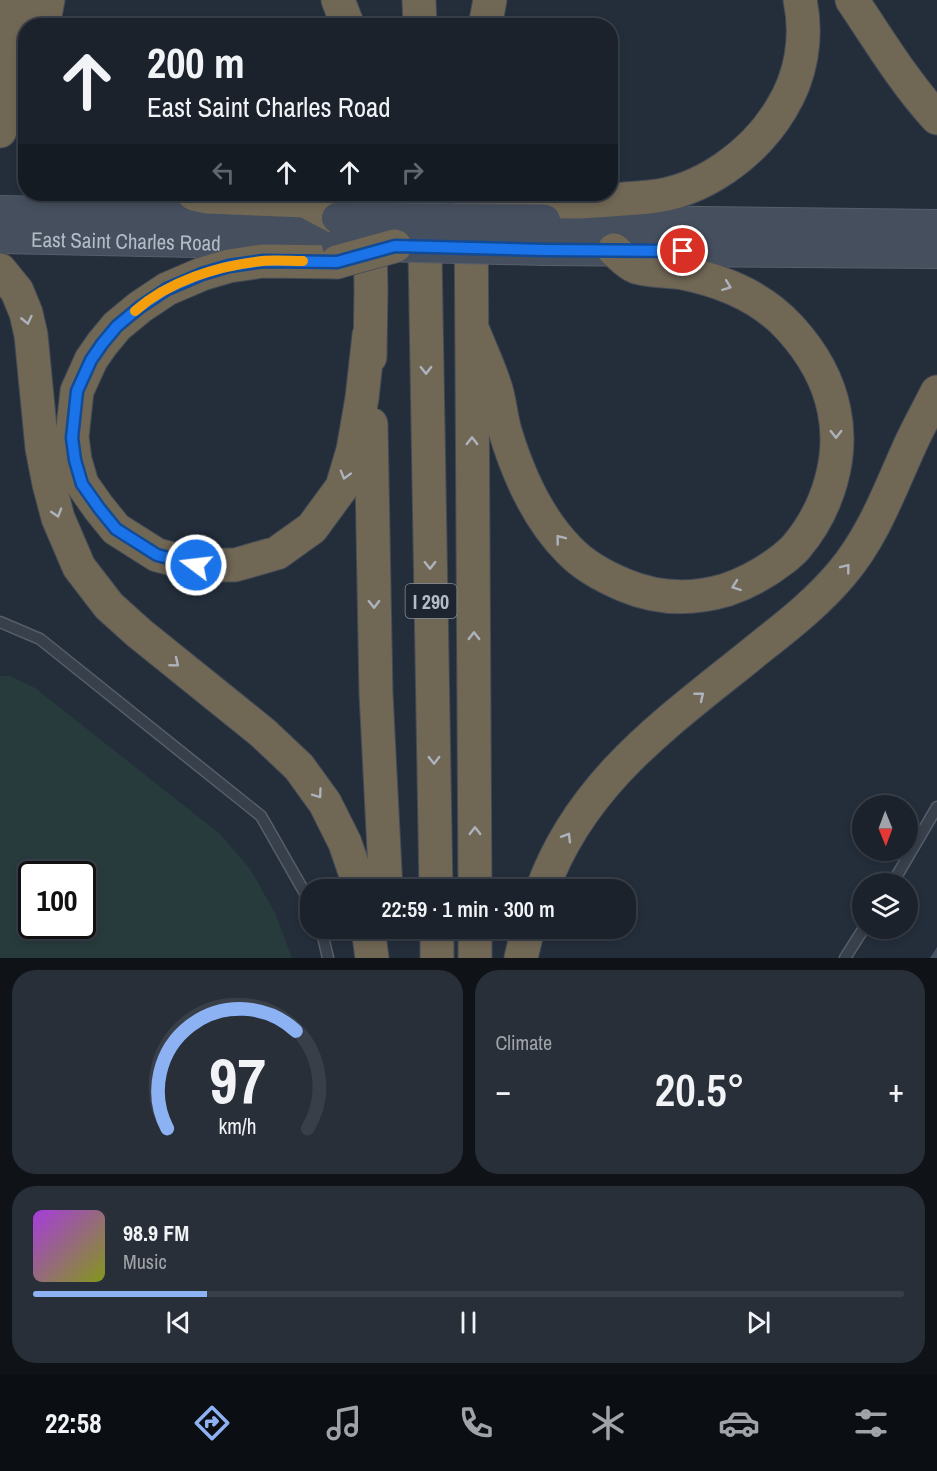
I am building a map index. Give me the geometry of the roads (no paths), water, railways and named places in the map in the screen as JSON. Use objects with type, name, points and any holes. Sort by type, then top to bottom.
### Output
[{"type":"highway","points":[[0,131],[7,103],[15,0]]},
{"type":"highway","points":[[45,18],[48,0]]},
{"type":"highway","points":[[338,0],[345,18]]},
{"type":"highway","points":[[361,0],[362,18]]},
{"type":"highway","points":[[419,0],[420,18]]},
{"type":"highway","points":[[469,0],[469,18]]},
{"type":"highway","points":[[487,18],[490,0]]},
{"type":"highway","points":[[490,219],[651,197],[695,184],[732,163],[764,135],[789,96],[795,81],[803,44],[804,27],[800,0]]},
{"type":"highway","points":[[852,0],[902,76],[937,118]]},
{"type":"highway","points":[[305,201],[337,241]]},
{"type":"highway","points":[[369,201],[369,335],[376,694],[385,879]]},
{"type":"highway","name":"I 290","points":[[424,201],[436,879]]},
{"type":"highway","name":"I 290","points":[[471,201],[475,879]]},
{"type":"highway","points":[[369,335],[361,409],[353,450],[342,487],[312,528],[277,553],[235,565],[196,565],[157,555],[116,529],[82,484],[72,438],[77,391],[91,360],[102,344],[117,326],[140,307],[167,289],[202,274],[229,266],[264,261],[337,241],[395,246]]},
{"type":"highway","points":[[471,328],[496,389],[505,430],[529,492],[538,510],[569,551],[607,578],[630,588],[657,595],[702,596],[753,580],[796,548],[827,494],[834,470],[836,428],[835,412],[825,381],[798,337],[772,310],[755,299],[717,282],[636,267],[614,250]]},
{"type":"highway","points":[[0,270],[17,291],[26,313],[42,448],[49,484],[58,518],[79,567],[109,606],[138,633],[263,733],[298,767],[325,803],[345,843],[357,879]]},
{"type":"highway","points":[[547,879],[559,850],[581,814],[607,779],[634,751],[664,724],[796,618],[842,573],[862,548],[878,519],[937,392]]},
{"type":"highway","points":[[369,939],[372,958]]},
{"type":"highway","points":[[388,939],[389,958]]},
{"type":"highway","points":[[437,939],[438,958]]},
{"type":"highway","points":[[475,939],[475,958]]},
{"type":"highway","points":[[521,958],[525,939]]},
{"type":"main road","name":"East Saint Charles Road","points":[[0,212],[337,241]]},
{"type":"main road","points":[[545,212],[937,225]]},
{"type":"main road","name":"East Saint Charles Road","points":[[0,238],[337,241],[490,219]]},
{"type":"main road","points":[[395,246],[545,250],[937,253]]},
{"type":"lane","points":[[0,622],[40,639],[261,816],[300,884]]},
{"type":"lane","points":[[898,873],[937,807]]},
{"type":"lane","points":[[324,939],[328,958]]},
{"type":"lane","points":[[845,958],[857,939]]}]
